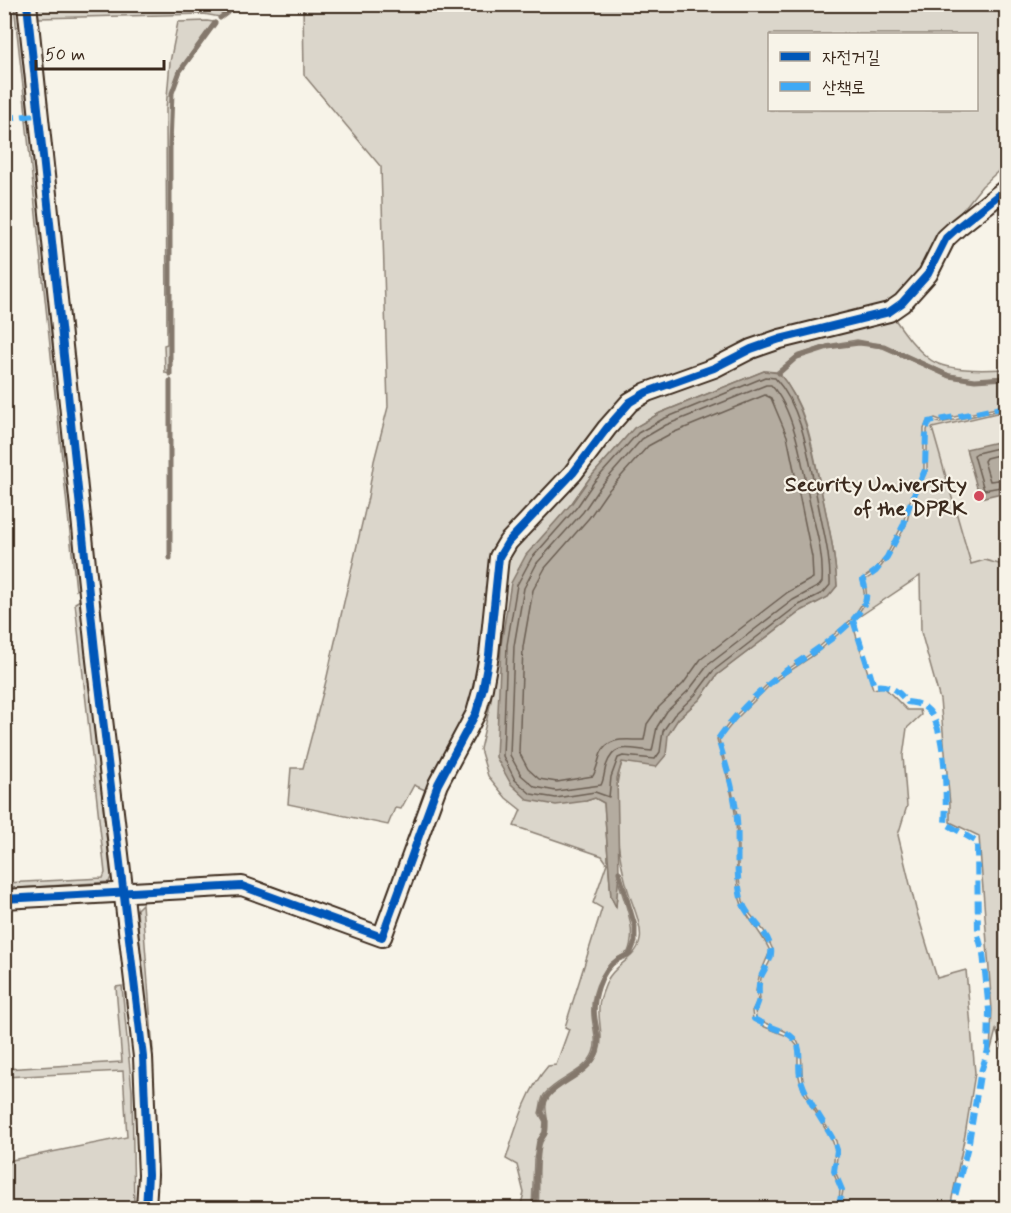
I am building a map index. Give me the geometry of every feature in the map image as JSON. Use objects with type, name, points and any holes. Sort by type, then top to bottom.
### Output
[{"type":"street","points":[[27,4],[96,660],[142,1058],[148,1175],[146,1209]]},
{"type":"street","points":[[4,899],[242,886],[382,938],[438,784],[476,713],[489,655],[499,557],[508,542],[573,473],[630,402],[647,392],[714,368],[751,349],[780,339],[889,312],[909,296],[928,274],[946,238],[1006,189]]},
{"type":"shaded area","points":[[37,4],[237,5],[220,17],[204,14],[39,18]]},
{"type":"shaded area","points":[[14,5],[20,5],[31,113],[26,114]]},
{"type":"shaded area","points":[[303,5],[1006,5],[1006,164],[982,186],[946,231],[928,262],[894,300],[649,388],[503,542],[472,709],[425,790],[414,785],[401,809],[395,808],[388,825],[288,804],[291,768],[303,768],[326,681],[388,407],[381,167],[304,75]]},
{"type":"shaded area","points":[[178,22],[214,22],[179,70],[171,93],[169,374],[165,373],[164,345],[167,344],[166,109],[170,62]]},
{"type":"shaded area","points":[[26,120],[32,121],[80,587],[76,590]]},
{"type":"shaded area","points":[[894,318],[918,349],[935,363],[966,369],[1006,369],[1006,376],[976,379],[949,374],[884,345],[857,340],[827,345],[796,356],[776,372],[764,371],[660,413],[634,428],[589,479],[552,527],[586,801],[595,798],[604,803],[611,897],[616,906],[618,879],[632,934],[628,952],[605,970],[593,996],[592,1016],[595,1039],[593,1053],[584,1066],[556,1084],[543,1097],[539,1113],[544,1122],[543,1132],[537,1141],[534,1159],[532,1208],[520,1208],[524,1193],[517,1165],[506,1159],[528,1098],[548,1066],[556,1065],[569,1029],[565,1027],[602,908],[593,903],[607,863],[602,856],[514,826],[521,810],[506,798],[488,776],[480,749],[491,701],[504,560],[642,401],[759,353]]},
{"type":"shaded area","points":[[859,344],[883,348],[948,377],[975,381],[1006,379],[1006,406],[927,421],[924,429],[924,470],[907,508],[903,524],[886,556],[875,570],[862,579],[865,599],[852,619],[812,653],[772,680],[734,717],[717,739],[735,810],[737,879],[740,899],[745,912],[770,951],[759,977],[756,991],[758,999],[752,1011],[753,1019],[765,1027],[790,1037],[798,1047],[798,1072],[802,1089],[833,1142],[835,1151],[833,1171],[840,1190],[841,1208],[538,1208],[540,1153],[548,1128],[547,1101],[561,1085],[595,1060],[600,1046],[599,1007],[602,994],[610,975],[635,952],[640,940],[638,921],[620,857],[616,825],[616,792],[622,762],[644,764],[666,755],[667,735],[678,719],[700,699],[717,675],[801,611],[828,597],[837,586],[831,538],[808,429],[789,386],[779,374],[797,358],[828,348]]},
{"type":"shaded area","points":[[1006,409],[1006,411],[932,428],[971,564],[985,560],[1006,566],[1006,1058],[996,1030],[990,1053],[992,1010],[979,836],[950,822],[940,700],[921,632],[920,576],[854,620],[867,600],[865,580],[877,572],[906,525],[910,509],[927,470],[927,430],[930,423],[935,421],[940,423]]},
{"type":"shaded area","name":"Security University of the DPRK","points":[[1006,412],[1006,624],[986,622],[932,428]]},
{"type":"shaded area","points":[[80,600],[111,877],[109,882],[5,889],[5,883],[103,878],[105,873],[75,603]]},
{"type":"shaded area","points":[[852,622],[873,689],[884,687],[907,710],[920,710],[921,715],[907,728],[903,756],[907,806],[898,835],[916,909],[937,978],[966,970],[975,1073],[950,1208],[844,1208],[841,1201],[843,1190],[835,1171],[838,1150],[836,1141],[807,1091],[803,1078],[800,1046],[790,1034],[756,1018],[755,1011],[760,999],[761,978],[773,950],[764,931],[743,901],[738,875],[738,820],[719,740],[736,719],[773,682],[814,655]]},
{"type":"shaded area","points":[[142,904],[153,1051],[146,1051],[137,909]]},
{"type":"shaded area","points":[[122,986],[132,1091],[134,1208],[5,1208],[5,1166],[12,1160],[127,1137],[123,1071],[4,1077],[5,1069],[122,1062],[116,987]]},
{"type":"water","points":[[764,371],[779,373],[802,413],[829,526],[837,586],[828,597],[801,611],[717,675],[700,699],[678,719],[668,735],[666,755],[656,767],[622,762],[617,778],[619,872],[616,907],[611,897],[604,803],[595,798],[556,805],[528,800],[511,784],[496,757],[501,645],[511,583],[526,555],[634,428],[660,413]]},
{"type":"water","points":[[1006,440],[1006,492],[980,498],[966,449]]},
{"type":"waterway","points":[[220,18],[239,4]]},
{"type":"waterway","points":[[170,374],[172,93],[180,71],[215,23]]},
{"type":"waterway","points":[[779,373],[797,357],[828,347],[859,343],[884,346],[949,376],[975,380],[1006,378]]},
{"type":"waterway","points":[[170,381],[170,558]]},
{"type":"waterway","points":[[535,1208],[539,1142],[545,1133],[546,1121],[542,1112],[545,1101],[553,1090],[586,1068],[595,1056],[598,1043],[594,1011],[596,995],[606,971],[617,960],[630,954],[635,942],[635,926],[619,872]]},
{"type":"marked path","points":[[4,118],[38,115]]},
{"type":"marked path","points":[[842,1208],[840,1201],[842,1190],[834,1171],[837,1150],[803,1085],[799,1071],[798,1045],[789,1035],[754,1019],[759,1000],[759,982],[769,961],[771,949],[766,935],[747,912],[741,898],[738,878],[736,810],[730,779],[718,739],[759,692],[838,634],[859,613],[866,597],[863,580],[876,571],[887,557],[904,524],[925,470],[926,430],[929,422],[1006,407]]},
{"type":"marked path","points":[[853,620],[874,686],[893,689],[907,702],[926,708],[934,718],[939,731],[944,763],[945,823],[977,842],[978,935],[983,953],[989,1011],[988,1050],[980,1075],[969,1142],[952,1208]]},
{"type":"cycle path","points":[[27,4],[96,660],[143,1057],[148,1175],[146,1208]]},
{"type":"cycle path","points":[[4,899],[242,886],[382,937],[438,784],[476,713],[489,655],[499,557],[508,542],[573,473],[630,402],[647,392],[714,368],[751,349],[780,339],[889,312],[902,303],[928,274],[946,238],[1006,189]]},
{"type":"place","name":"Security University of the DPRK","points":[[979,496]]}]
